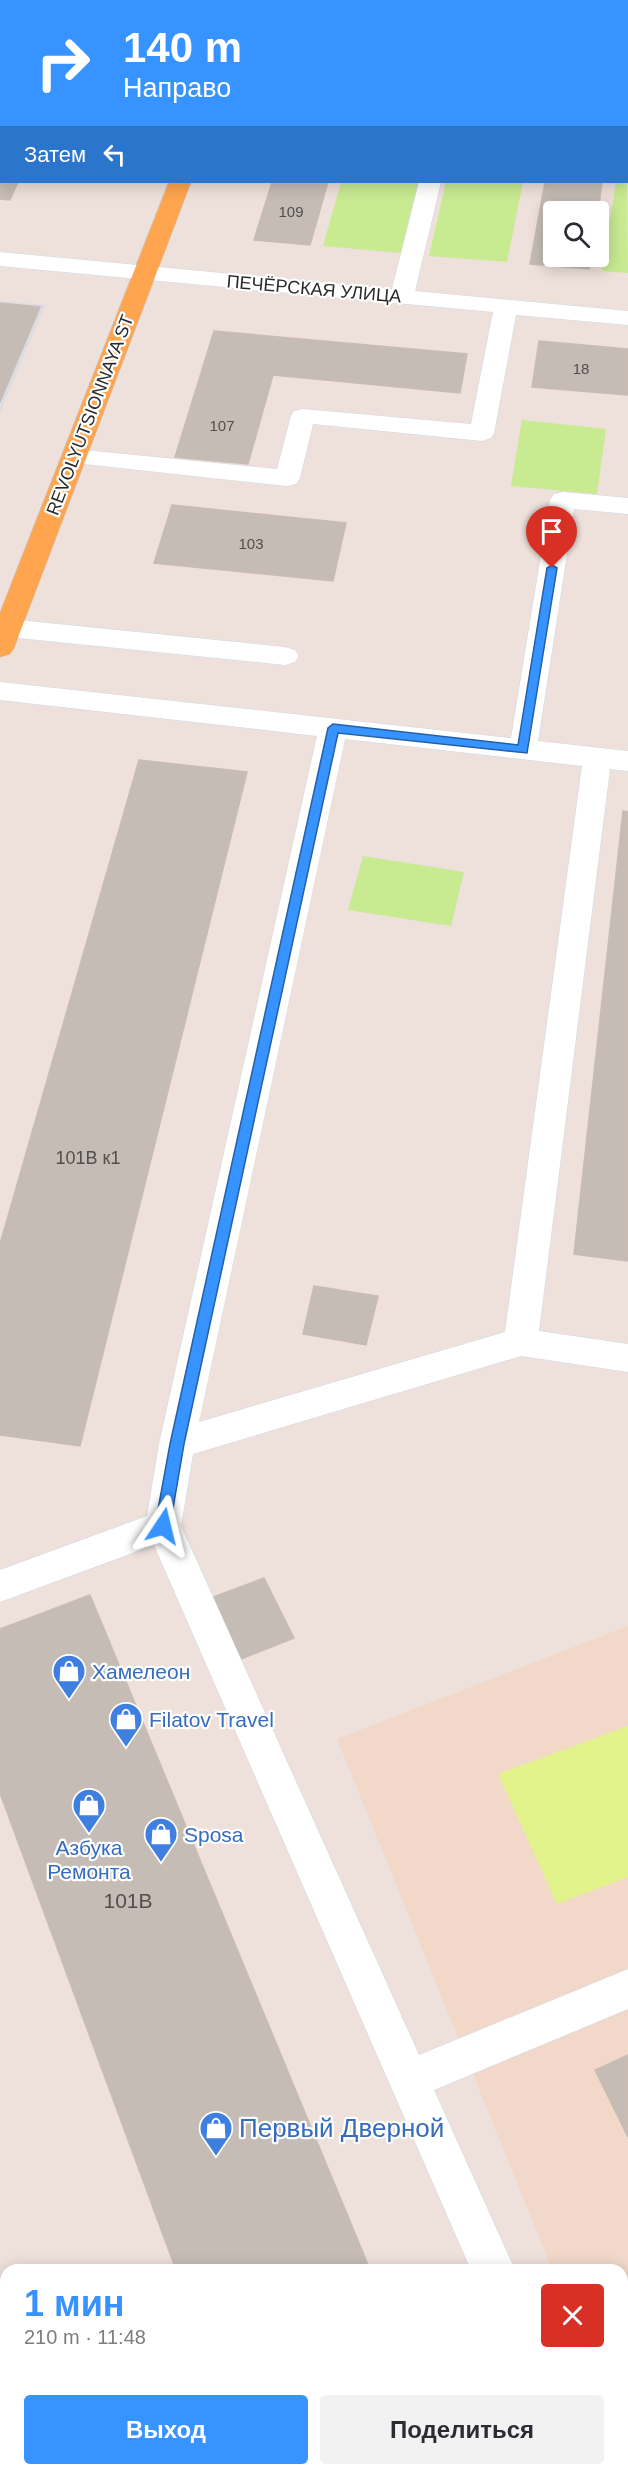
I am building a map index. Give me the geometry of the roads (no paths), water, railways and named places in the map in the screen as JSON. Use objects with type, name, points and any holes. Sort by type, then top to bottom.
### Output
[{"type":"main road","name":"REVOLYUTSIONNAYA ST","points":[[4,638],[180,183]]},
{"type":"street","points":[[402,297],[430,183]]},
{"type":"street","name":"ПЕЧЁРСКАЯ УЛИЦА","points":[[0,259],[628,318]]},
{"type":"street","points":[[74,457],[287,478],[303,416],[482,433],[506,307]]},
{"type":"street","points":[[523,750],[563,500],[628,506]]},
{"type":"street","points":[[4,638],[285,656]]},
{"type":"street","points":[[0,691],[628,762]]},
{"type":"street","points":[[333,728],[177,1444],[163,1526],[490,2264]]},
{"type":"street","points":[[521,1342],[597,758]]},
{"type":"street","points":[[177,1444],[521,1342],[628,1358]]},
{"type":"street","points":[[0,1586],[163,1526]]},
{"type":"street","points":[[409,2080],[628,1989]]},
{"type":"place","name":"Хамелеон","points":[[69,1700]]},
{"type":"place","name":"Filatov Travel","points":[[126,1748]]},
{"type":"place","name":"Азбука Ремонта","points":[[89,1834]]},
{"type":"place","name":"Sposa","points":[[161,1863]]},
{"type":"place","name":"Первый Дверной","points":[[216,2157]]}]
